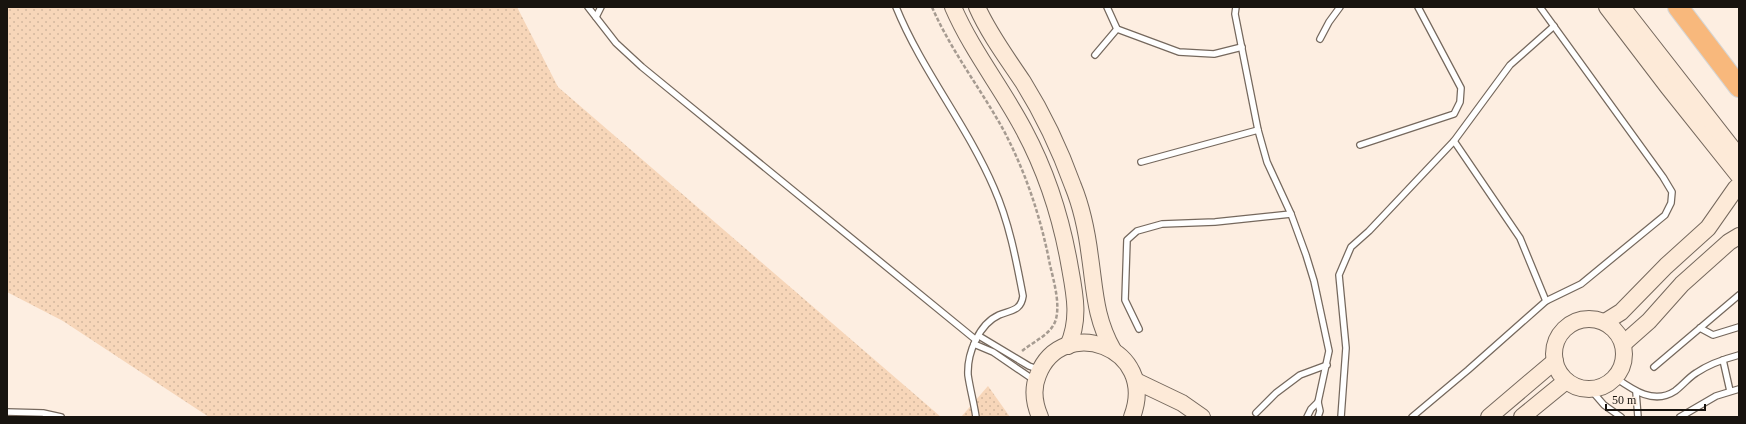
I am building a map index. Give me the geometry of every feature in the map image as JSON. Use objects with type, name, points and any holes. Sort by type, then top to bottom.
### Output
[{"type":"highway","points":[[1678,7],[1735,80]]},
{"type":"street","points":[[953,7],[971,43],[1024,130],[1046,178],[1062,233],[1076,298],[1075,326],[1068,346]]},
{"type":"street","points":[[977,7],[991,33],[1038,108],[1059,151],[1074,187],[1084,223],[1090,254],[1100,324],[1112,350]]},
{"type":"street","points":[[1605,322],[1621,312],[1708,228],[1738,185],[1709,152],[1668,87],[1608,7]]},
{"type":"street","points":[[1622,7],[1677,80],[1739,157]]},
{"type":"street","points":[[1623,344],[1649,321],[1682,284],[1729,242],[1739,236]]},
{"type":"street","points":[[1656,277],[1674,294]]},
{"type":"street","points":[[1588,319],[1605,322],[1613,328],[1623,344],[1624,362],[1616,378],[1600,388],[1591,390],[1582,389],[1566,381],[1561,375],[1555,361],[1556,344],[1564,329],[1579,320],[1588,319]]},
{"type":"street","points":[[1040,417],[1034,395],[1038,375],[1048,360],[1057,351],[1068,346],[1083,343],[1098,344],[1112,350],[1123,358],[1131,369],[1136,381],[1138,394],[1132,417]]},
{"type":"street","points":[[1489,417],[1555,361]]},
{"type":"street","points":[[1136,381],[1182,403],[1202,417]]},
{"type":"street","points":[[1522,417],[1566,381]]},
{"type":"lane","points":[[588,7],[616,43],[642,67],[976,340],[993,352],[1038,375]]},
{"type":"lane","points":[[596,17],[601,7]]},
{"type":"lane","points":[[896,7],[926,68],[970,139],[991,181],[1013,241],[1023,296],[1022,302],[1015,310],[991,320],[976,340],[970,359],[968,375],[976,417]]},
{"type":"lane","points":[[1107,7],[1117,29],[1179,52],[1214,54],[1242,47]]},
{"type":"lane","points":[[1236,7],[1235,14],[1258,130],[1267,162],[1290,214],[1314,281],[1329,351],[1318,402],[1320,411],[1318,417]]},
{"type":"lane","points":[[1320,39],[1329,22],[1340,7]]},
{"type":"lane","points":[[1360,145],[1454,114],[1460,102],[1461,88],[1418,7]]},
{"type":"lane","points":[[1412,417],[1546,301],[1581,284],[1665,215],[1671,203],[1672,192],[1540,7]]},
{"type":"lane","points":[[1341,417],[1346,348],[1338,275],[1351,247],[1369,231],[1454,141],[1510,65],[1554,26]]},
{"type":"lane","points":[[1095,55],[1117,29]]},
{"type":"lane","points":[[1141,162],[1258,130]]},
{"type":"lane","points":[[1454,141],[1520,238],[1546,301]]},
{"type":"lane","points":[[1139,329],[1125,300],[1127,240],[1137,231],[1162,224],[1215,222],[1290,214]]},
{"type":"lane","points":[[1654,366],[1739,295]]},
{"type":"lane","points":[[1700,328],[1708,333],[1718,334],[1739,327]]},
{"type":"lane","points":[[976,340],[1015,358],[1029,366],[1038,375]]},
{"type":"lane","points":[[1616,378],[1636,392],[1651,396],[1667,394],[1674,391],[1703,368],[1739,355]]},
{"type":"lane","points":[[1723,360],[1730,391]]},
{"type":"lane","points":[[1256,413],[1276,393],[1300,375],[1327,365]]},
{"type":"lane","points":[[1680,417],[1716,396],[1739,389]]},
{"type":"lane","points":[[1591,390],[1604,405],[1621,417]]},
{"type":"lane","points":[[1636,392],[1638,417]]},
{"type":"lane","points":[[1307,417],[1311,409],[1318,402]]},
{"type":"lane","points":[[10,414],[44,413],[61,417]]},
{"type":"path","points":[[932,7],[958,58],[1004,131],[1020,164],[1034,199],[1044,236],[1053,277],[1057,314],[1054,324],[1049,332],[1015,358]]},
{"type":"shaded area","points":[[7,7],[517,7],[558,87],[941,417],[209,417],[63,321],[7,292]]},
{"type":"shaded area","points":[[988,386],[1010,417],[961,417]]}]
